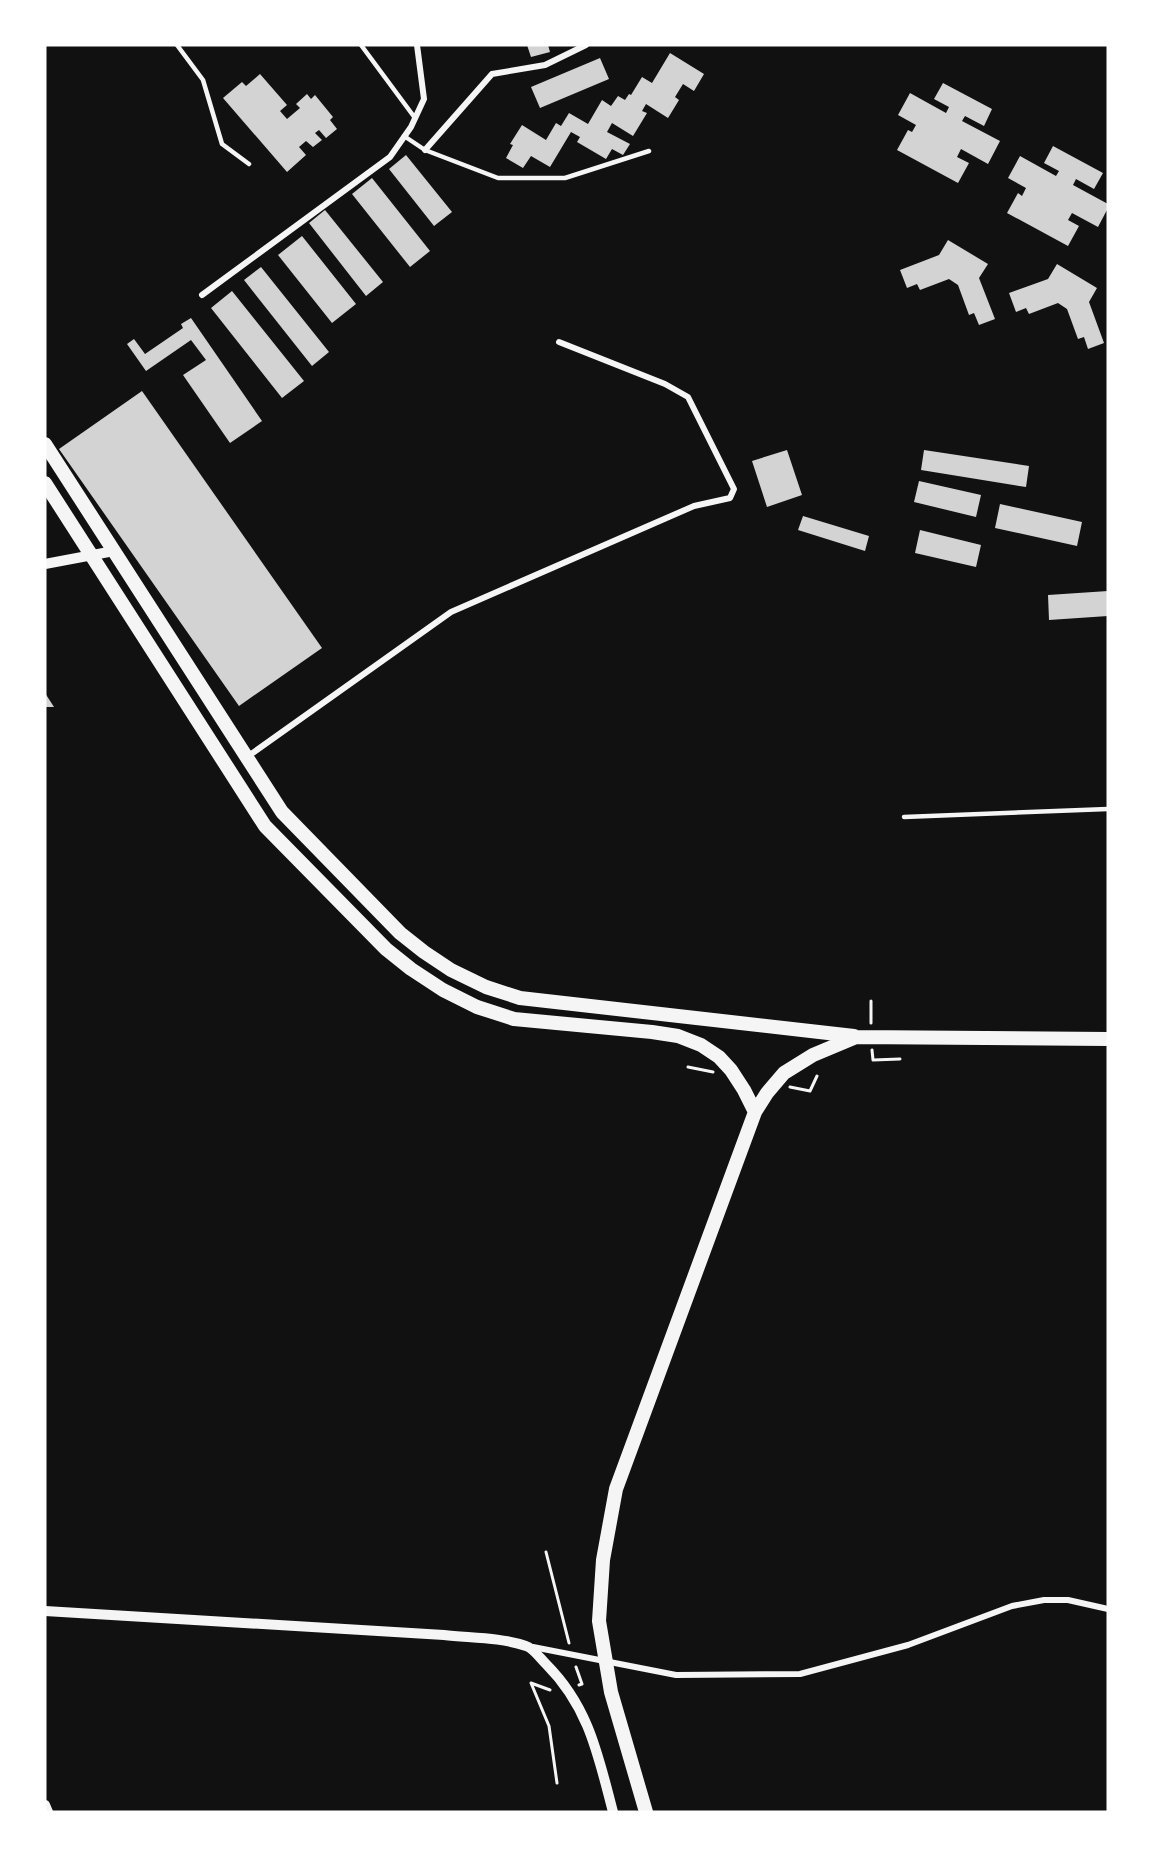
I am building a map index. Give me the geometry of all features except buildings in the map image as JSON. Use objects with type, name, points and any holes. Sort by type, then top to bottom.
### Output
[{"type":"main road","points":[[45,444],[282,812],[400,933],[451,970],[486,987],[520,998],[856,1037],[1108,1039]]},
{"type":"main road","points":[[45,483],[265,826],[386,949],[443,990],[477,1007],[514,1019],[652,1032],[678,1036],[701,1046],[719,1057],[731,1070],[755,1112]]},
{"type":"main road","points":[[646,1812],[611,1692],[599,1620],[603,1560],[616,1489],[755,1112],[767,1092],[784,1073],[813,1055],[856,1037]]},
{"type":"street","points":[[202,295],[390,157],[405,136],[423,99],[417,45]]},
{"type":"street","points":[[425,150],[492,74],[545,65],[586,45]]},
{"type":"street","points":[[247,758],[451,612],[694,506],[730,498],[734,489],[688,397],[665,384],[559,342]]},
{"type":"street","points":[[45,564],[114,551]]},
{"type":"street","points":[[45,1611],[444,1635],[528,1646],[675,1675],[800,1674],[908,1645],[1012,1606],[1044,1600],[1068,1600],[1108,1609]]},
{"type":"street","points":[[528,1646],[561,1679],[579,1706],[594,1738],[613,1812]]},
{"type":"street","points":[[45,1805],[48,1812]]},
{"type":"lane","points":[[177,45],[203,80],[222,144],[249,164]]},
{"type":"lane","points":[[361,45],[415,118]]},
{"type":"lane","points":[[405,136],[425,150],[498,178],[565,178],[649,151]]},
{"type":"lane","points":[[904,818],[1108,809]]},
{"type":"path","points":[[546,1552],[570,1647]]},
{"type":"path","points":[[549,1726],[556,1783]]}]
